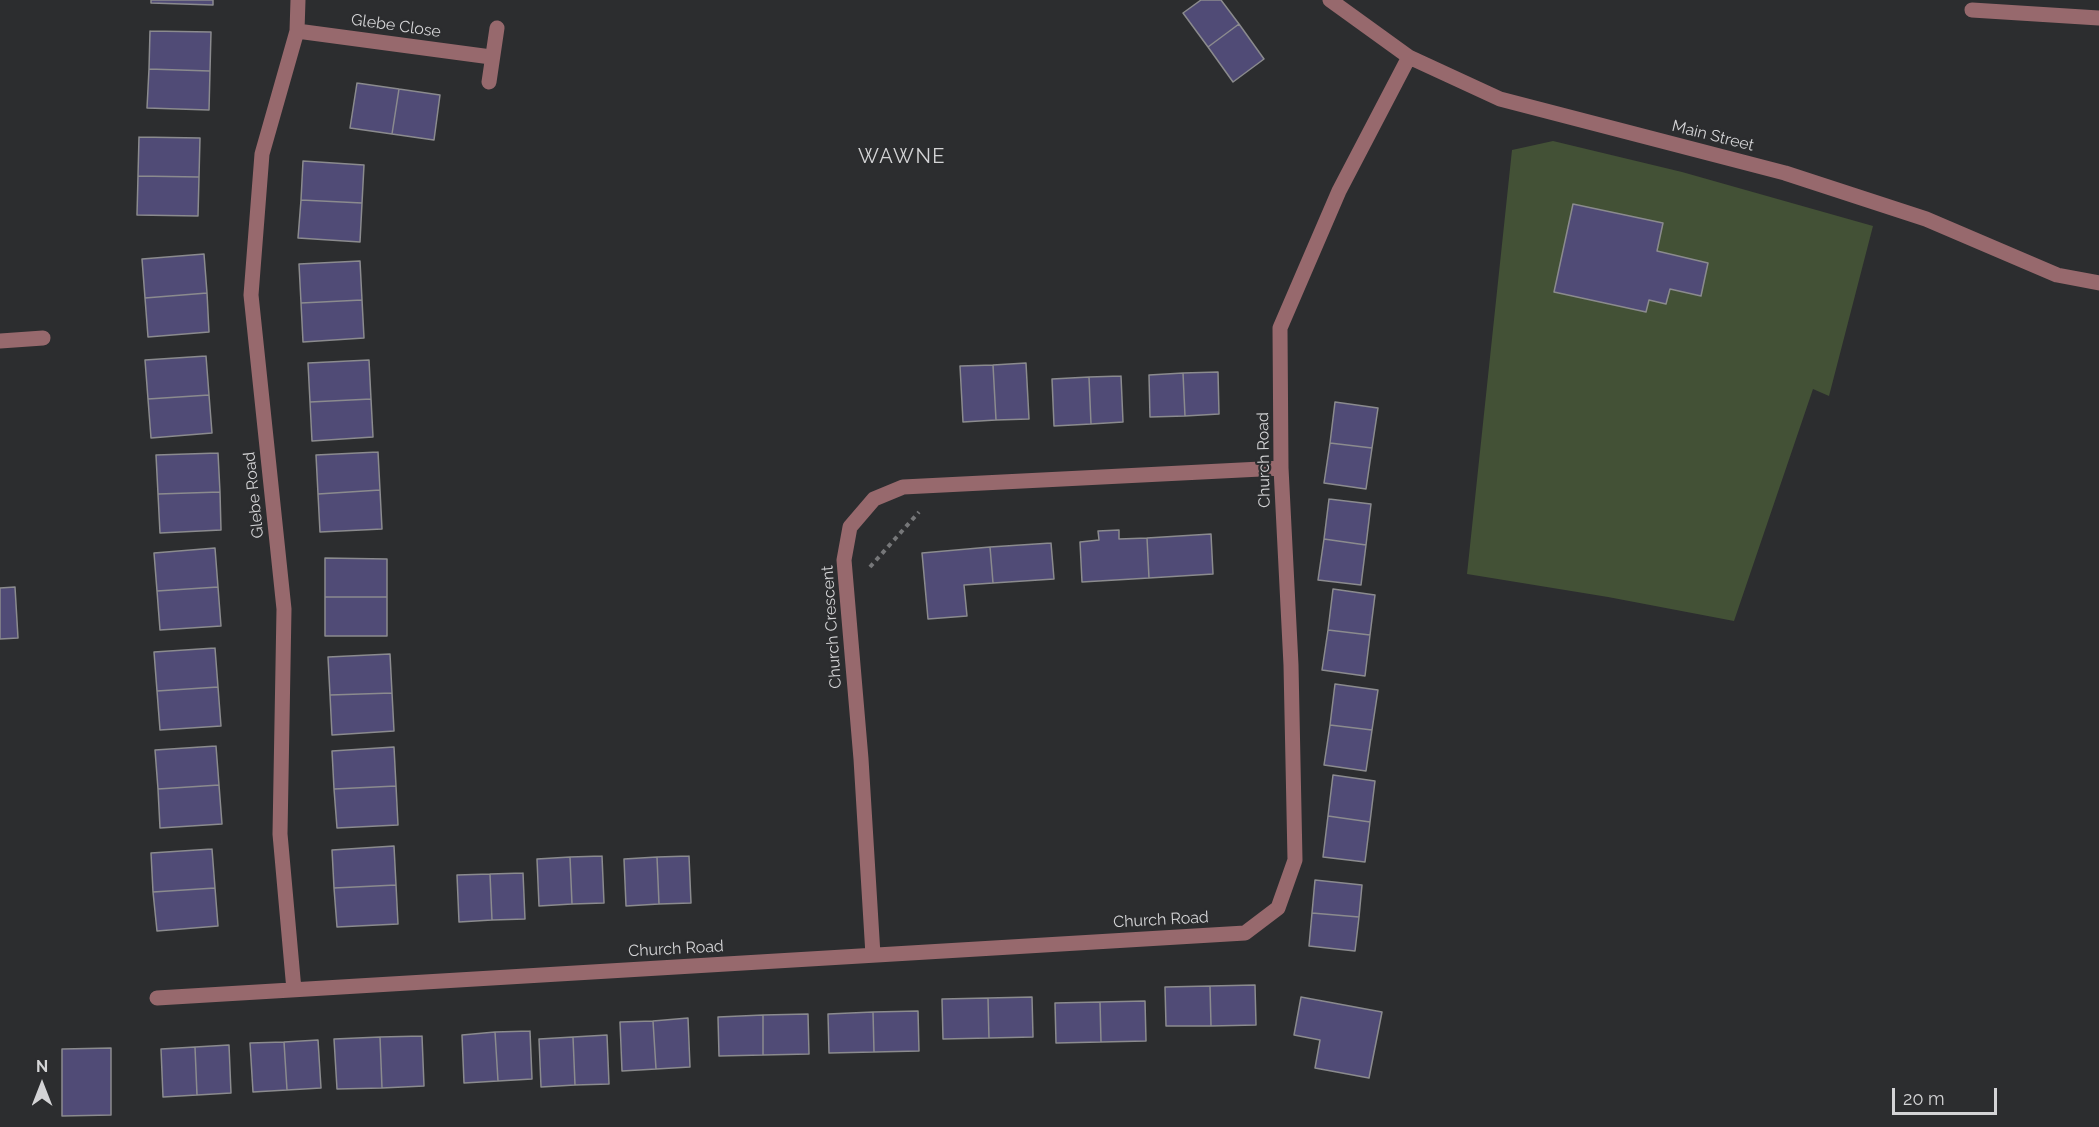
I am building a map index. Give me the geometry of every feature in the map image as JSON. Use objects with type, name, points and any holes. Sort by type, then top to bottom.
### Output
[{"type":"street","name":"Glebe Road","points":[[294,990],[280,834],[284,609],[251,295],[262,154],[297,31],[298,0]]},
{"type":"street","name":"Main Street","points":[[1330,0],[1408,57],[1500,99],[1785,173],[1926,219],[2058,275],[2099,283]]},
{"type":"street","points":[[1972,10],[2099,18]]},
{"type":"street","points":[[489,82],[497,28]]},
{"type":"street","name":"Glebe Close","points":[[297,31],[491,57]]},
{"type":"street","name":"Church Road","points":[[157,998],[1245,933],[1278,908],[1295,860],[1291,665],[1281,468],[1280,328],[1339,191],[1408,57]]},
{"type":"street","points":[[0,341],[43,338]]},
{"type":"street","name":"Church Crescent","points":[[873,955],[844,560],[850,526],[874,499],[903,487],[1281,468]]},
{"type":"path","points":[[846,574],[864,574],[927,504],[932,486]]},
{"type":"green space","points":[[1553,141],[1682,172],[1873,226],[1829,396],[1813,389],[1734,621],[1467,574],[1512,150]]},
{"type":"building","points":[[151,0],[213,0],[213,5],[151,3]]},
{"type":"building","points":[[1201,0],[1221,0],[1239,24],[1208,47],[1183,13]]},
{"type":"building","points":[[1239,24],[1264,59],[1233,82],[1208,47]]},
{"type":"building","points":[[150,31],[211,32],[210,71],[149,69]]},
{"type":"building","points":[[149,69],[210,71],[209,110],[147,108]]},
{"type":"building","points":[[357,83],[399,89],[392,134],[350,128]]},
{"type":"building","points":[[399,89],[440,95],[434,140],[392,134]]},
{"type":"building","points":[[139,137],[200,138],[199,177],[138,176]]},
{"type":"building","points":[[303,161],[364,165],[362,203],[301,200]]},
{"type":"building","points":[[138,176],[199,177],[198,216],[137,215]]},
{"type":"building","points":[[301,200],[362,203],[360,242],[298,238]]},
{"type":"building","points":[[1573,204],[1663,223],[1657,251],[1708,263],[1701,296],[1670,289],[1666,304],[1649,300],[1646,312],[1554,292]]},
{"type":"building","points":[[204,254],[207,293],[145,298],[142,259]]},
{"type":"building","points":[[360,261],[362,300],[301,303],[299,264]]},
{"type":"building","points":[[207,293],[209,332],[148,337],[145,298]]},
{"type":"building","points":[[362,300],[364,338],[303,342],[301,303]]},
{"type":"building","points":[[206,356],[209,395],[148,399],[145,360]]},
{"type":"building","points":[[369,360],[371,399],[310,402],[308,363]]},
{"type":"building","points":[[1026,363],[1029,419],[996,420],[993,365]]},
{"type":"building","points":[[993,365],[996,420],[963,422],[960,366]]},
{"type":"building","points":[[1218,372],[1219,414],[1185,416],[1183,373]]},
{"type":"building","points":[[1183,373],[1185,416],[1150,417],[1149,375]]},
{"type":"building","points":[[1121,376],[1123,422],[1091,424],[1089,377]]},
{"type":"building","points":[[1089,377],[1091,424],[1054,426],[1052,379]]},
{"type":"building","points":[[209,395],[212,433],[151,438],[148,399]]},
{"type":"building","points":[[371,399],[373,437],[312,441],[310,402]]},
{"type":"building","points":[[1335,402],[1378,408],[1372,448],[1330,443]]},
{"type":"building","points":[[1330,443],[1372,448],[1366,489],[1324,483]]},
{"type":"building","points":[[378,452],[380,490],[318,494],[316,455]]},
{"type":"building","points":[[218,453],[220,492],[158,494],[156,455]]},
{"type":"building","points":[[380,490],[382,529],[320,532],[318,494]]},
{"type":"building","points":[[220,492],[221,530],[160,533],[158,494]]},
{"type":"building","points":[[1329,499],[1371,504],[1366,545],[1324,539]]},
{"type":"building","points":[[1119,530],[1119,539],[1147,538],[1149,578],[1082,582],[1080,542],[1099,540],[1098,531]]},
{"type":"building","points":[[1211,534],[1213,574],[1149,578],[1147,538]]},
{"type":"building","points":[[1324,539],[1366,545],[1361,585],[1318,580]]},
{"type":"building","points":[[1051,543],[1054,579],[993,583],[990,547]]},
{"type":"building","points":[[990,547],[993,583],[964,585],[967,616],[928,619],[922,553]]},
{"type":"building","points":[[215,548],[218,587],[157,591],[154,553]]},
{"type":"building","points":[[325,558],[387,559],[387,597],[325,597]]},
{"type":"building","points":[[15,587],[18,638],[0,639],[0,588]]},
{"type":"building","points":[[218,587],[221,626],[160,630],[157,591]]},
{"type":"building","points":[[1333,589],[1375,595],[1370,635],[1328,630]]},
{"type":"building","points":[[325,597],[387,597],[387,636],[325,636]]},
{"type":"building","points":[[1328,630],[1370,635],[1365,676],[1322,670]]},
{"type":"building","points":[[215,648],[218,687],[157,691],[154,652]]},
{"type":"building","points":[[390,654],[392,693],[330,695],[328,657]]},
{"type":"building","points":[[1335,684],[1378,690],[1372,730],[1330,725]]},
{"type":"building","points":[[218,687],[221,726],[160,730],[157,691]]},
{"type":"building","points":[[392,693],[394,731],[332,735],[330,695]]},
{"type":"building","points":[[1330,725],[1372,730],[1366,771],[1324,765]]},
{"type":"building","points":[[216,746],[219,785],[158,789],[155,750]]},
{"type":"building","points":[[394,747],[396,786],[334,789],[332,751]]},
{"type":"building","points":[[1333,775],[1375,781],[1370,822],[1328,816]]},
{"type":"building","points":[[219,785],[222,824],[160,828],[158,789]]},
{"type":"building","points":[[396,786],[398,825],[337,828],[334,789]]},
{"type":"building","points":[[1328,816],[1370,822],[1365,862],[1323,857]]},
{"type":"building","points":[[394,846],[396,885],[334,888],[332,850]]},
{"type":"building","points":[[212,849],[215,888],[153,892],[151,853]]},
{"type":"building","points":[[602,856],[604,903],[572,904],[570,857]]},
{"type":"building","points":[[689,856],[691,903],[659,904],[657,857]]},
{"type":"building","points":[[570,857],[572,904],[539,906],[537,859]]},
{"type":"building","points":[[657,857],[659,904],[626,906],[624,859]]},
{"type":"building","points":[[523,873],[525,919],[492,920],[490,874]]},
{"type":"building","points":[[490,874],[492,920],[459,922],[457,875]]},
{"type":"building","points":[[1315,880],[1362,885],[1359,917],[1312,913]]},
{"type":"building","points":[[396,885],[398,924],[337,927],[334,888]]},
{"type":"building","points":[[215,888],[218,926],[157,931],[153,892]]},
{"type":"building","points":[[1312,913],[1359,917],[1355,951],[1309,946]]},
{"type":"building","points":[[1255,985],[1256,1025],[1211,1026],[1210,986]]},
{"type":"building","points":[[1210,986],[1211,1026],[1166,1026],[1165,987]]},
{"type":"building","points":[[1032,997],[1033,1037],[989,1038],[988,998]]},
{"type":"building","points":[[1301,997],[1382,1012],[1369,1078],[1315,1068],[1320,1040],[1294,1035]]},
{"type":"building","points":[[988,998],[989,1038],[943,1039],[942,999]]},
{"type":"building","points":[[1145,1001],[1146,1041],[1101,1042],[1100,1002]]},
{"type":"building","points":[[1100,1002],[1101,1042],[1056,1043],[1055,1003]]},
{"type":"building","points":[[918,1011],[919,1051],[874,1052],[873,1012]]},
{"type":"building","points":[[873,1012],[874,1052],[829,1053],[828,1014]]},
{"type":"building","points":[[808,1014],[809,1054],[763,1055],[763,1015]]},
{"type":"building","points":[[763,1015],[763,1055],[719,1056],[718,1017]]},
{"type":"building","points":[[688,1018],[690,1067],[656,1069],[653,1021]]},
{"type":"building","points":[[653,1021],[656,1069],[622,1071],[620,1022]]},
{"type":"building","points":[[530,1031],[532,1079],[498,1081],[495,1032]]},
{"type":"building","points":[[495,1032],[498,1081],[464,1083],[462,1035]]},
{"type":"building","points":[[607,1035],[609,1084],[575,1085],[573,1037]]},
{"type":"building","points":[[422,1036],[424,1086],[382,1088],[380,1037]]},
{"type":"building","points":[[380,1037],[382,1088],[337,1089],[334,1039]]},
{"type":"building","points":[[573,1037],[575,1085],[541,1087],[539,1039]]},
{"type":"building","points":[[318,1040],[321,1088],[287,1090],[284,1042]]},
{"type":"building","points":[[284,1042],[287,1090],[253,1092],[250,1043]]},
{"type":"building","points":[[229,1045],[231,1093],[197,1095],[195,1047]]},
{"type":"building","points":[[195,1047],[197,1095],[163,1097],[161,1049]]},
{"type":"building","points":[[111,1048],[111,1115],[62,1116],[62,1049]]},
{"type":"district","name":"WAWNE","points":[[902,157]]}]
